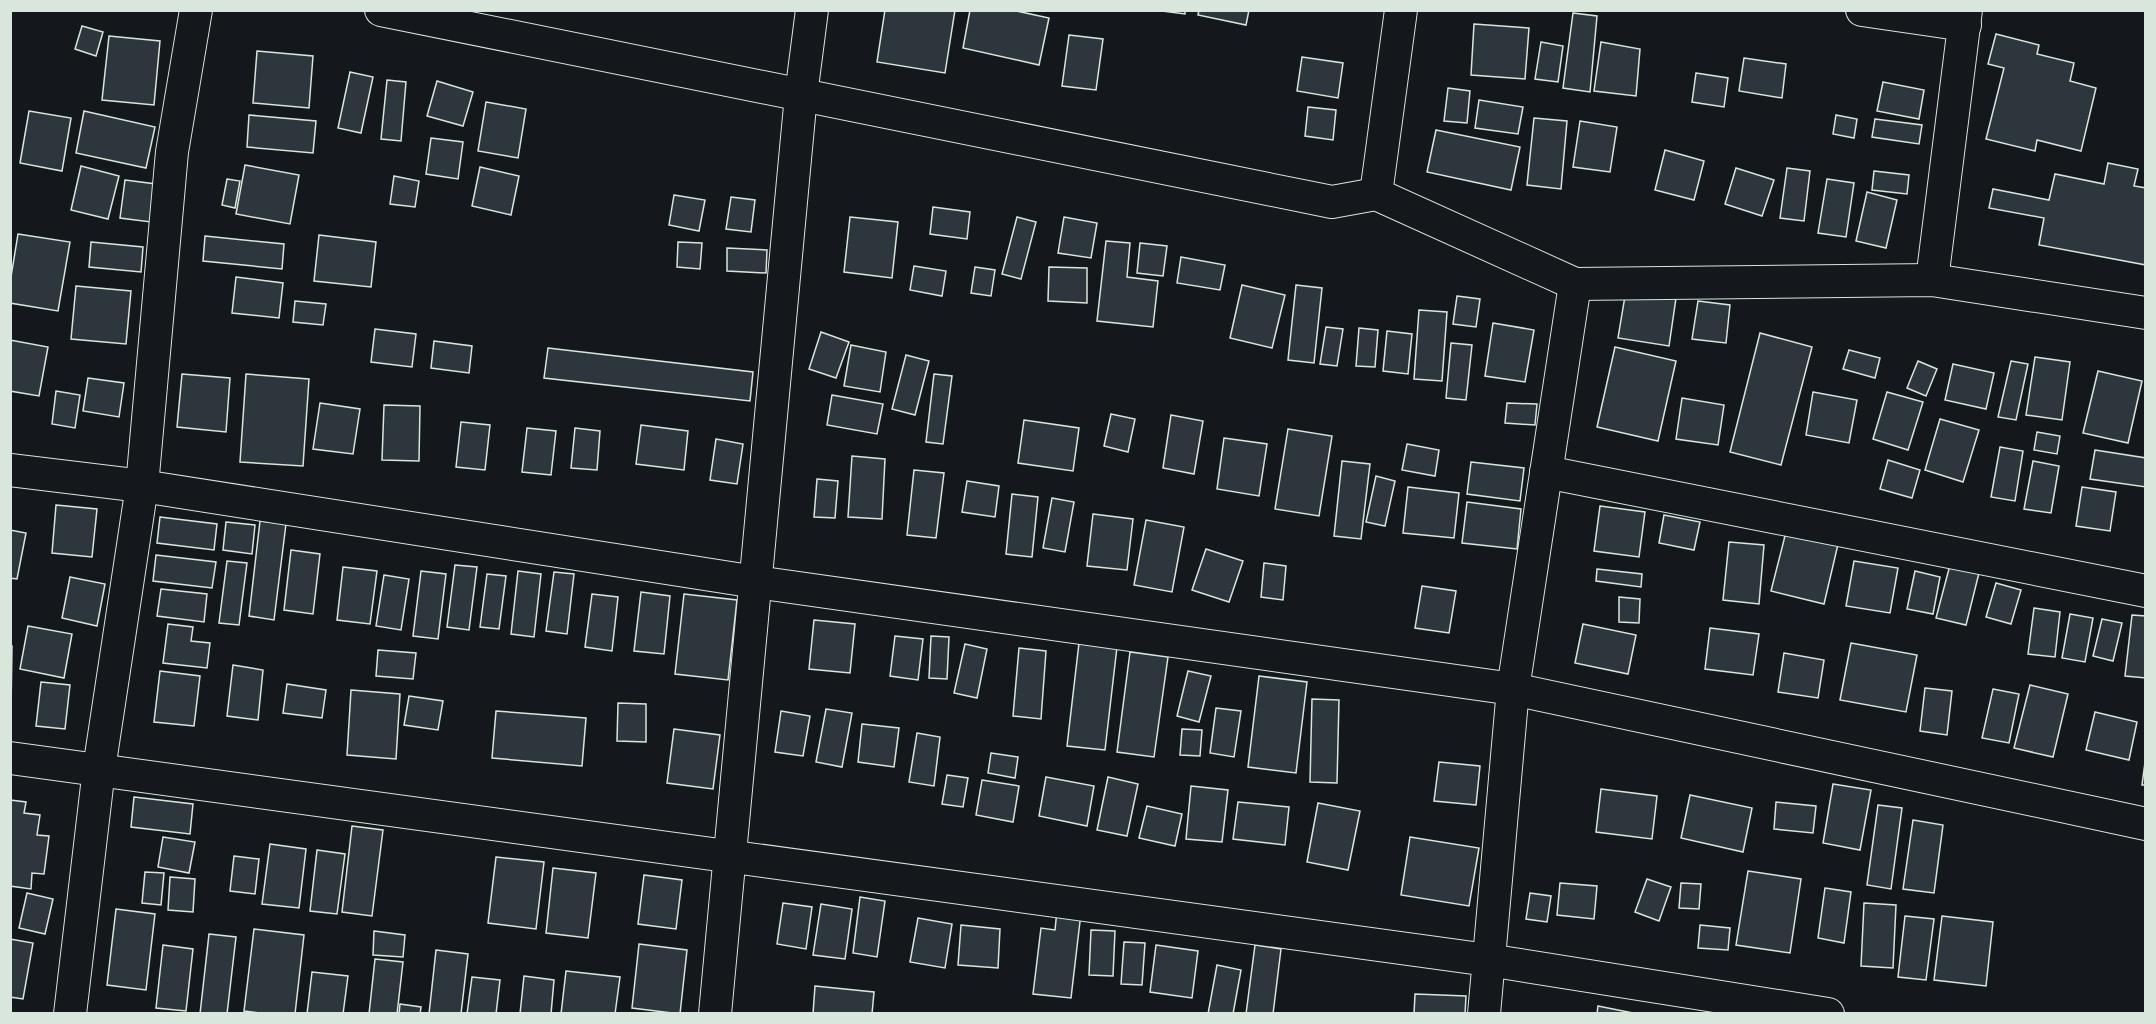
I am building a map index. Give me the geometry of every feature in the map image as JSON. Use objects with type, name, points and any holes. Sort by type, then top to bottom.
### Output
[{"type":"street","points":[[70,1014],[99,769],[142,486],[172,152],[196,10]]},
{"type":"street","points":[[381,10],[1332,202],[1376,194],[1575,284],[1932,280],[2145,313]]},
{"type":"street","points":[[715,1014],[801,95],[812,10]]},
{"type":"street","points":[[1376,194],[1401,10]]},
{"type":"street","points":[[1862,10],[1965,18],[1932,280]]},
{"type":"street","points":[[1484,1014],[1513,689],[1575,284]]},
{"type":"street","points":[[10,470],[142,486],[756,582],[1513,689],[2145,824]]},
{"type":"street","points":[[1546,472],[2145,591]]},
{"type":"street","points":[[10,758],[1488,960],[1828,1014]]},
{"type":"building","points":[[885,10],[955,10],[945,73],[877,62]]},
{"type":"building","points":[[970,10],[1012,10],[1049,18],[1039,65],[963,48]]},
{"type":"building","points":[[1154,10],[1185,10],[1185,14]]},
{"type":"building","points":[[1199,10],[1249,10],[1246,25],[1198,15]]},
{"type":"building","points":[[1573,13],[1597,16],[1590,92],[1563,88]]},
{"type":"building","points":[[1474,24],[1529,28],[1525,79],[1471,75]]},
{"type":"building","points":[[82,26],[103,32],[96,56],[75,49]]},
{"type":"building","points":[[1996,34],[2039,45],[2037,54],[2074,63],[2070,81],[2096,88],[2081,151],[2037,140],[2035,151],[1986,139],[2004,68],[1988,64]]},
{"type":"building","points":[[1069,35],[1103,39],[1096,90],[1062,86]]},
{"type":"building","points":[[109,36],[160,41],[154,105],[102,100]]},
{"type":"building","points":[[1541,42],[1563,46],[1558,82],[1535,79]]},
{"type":"building","points":[[1601,42],[1640,49],[1636,96],[1594,91]]},
{"type":"building","points":[[257,51],[313,56],[309,108],[253,103]]},
{"type":"building","points":[[1302,57],[1343,63],[1338,98],[1297,91]]},
{"type":"building","points":[[1744,58],[1786,64],[1782,98],[1739,91]]},
{"type":"building","points":[[350,72],[373,77],[361,133],[338,128]]},
{"type":"building","points":[[1696,73],[1728,78],[1724,107],[1692,102]]},
{"type":"building","points":[[387,80],[406,82],[401,141],[381,139]]},
{"type":"building","points":[[437,81],[473,92],[463,126],[427,116]]},
{"type":"building","points":[[1883,82],[1924,90],[1919,119],[1877,111]]},
{"type":"building","points":[[1448,88],[1470,91],[1467,123],[1444,121]]},
{"type":"building","points":[[1479,100],[1523,107],[1518,134],[1475,128]]},
{"type":"building","points":[[486,102],[526,109],[518,158],[478,151]]},
{"type":"building","points":[[1308,107],[1336,110],[1333,140],[1305,136]]},
{"type":"building","points":[[29,111],[71,118],[62,171],[20,163]]},
{"type":"building","points":[[84,111],[155,127],[146,168],[76,153]]},
{"type":"building","points":[[249,115],[316,121],[313,153],[247,147]]},
{"type":"building","points":[[1836,115],[1857,119],[1854,138],[1833,134]]},
{"type":"building","points":[[1534,118],[1567,121],[1561,189],[1527,185]]},
{"type":"building","points":[[1875,119],[1922,125],[1919,144],[1872,137]]},
{"type":"building","points":[[1580,121],[1617,127],[1610,172],[1573,167]]},
{"type":"building","points":[[1436,130],[1520,147],[1511,190],[1427,172]]},
{"type":"building","points":[[431,138],[463,142],[458,179],[426,174]]},
{"type":"building","points":[[1665,150],[1704,161],[1694,200],[1655,190]]},
{"type":"building","points":[[2108,163],[2138,169],[2134,186],[2146,188],[2146,265],[2039,245],[2044,218],[1989,208],[1993,189],[2049,200],[2055,174],[2104,184]]},
{"type":"building","points":[[245,165],[299,175],[290,224],[236,214]]},
{"type":"building","points":[[81,166],[119,176],[108,219],[71,210]]},
{"type":"building","points":[[480,167],[519,176],[511,215],[472,206]]},
{"type":"building","points":[[1736,168],[1774,180],[1762,216],[1725,204]]},
{"type":"building","points":[[1787,168],[1810,171],[1804,221],[1780,218]]},
{"type":"building","points":[[1874,171],[1909,175],[1907,194],[1872,190]]},
{"type":"building","points":[[394,176],[419,181],[415,207],[390,204]]},
{"type":"building","points":[[227,179],[240,181],[235,208],[222,205]]},
{"type":"building","points":[[1827,179],[1854,183],[1846,237],[1818,233]]},
{"type":"building","points":[[125,180],[156,184],[151,222],[120,218]]},
{"type":"building","points":[[1867,192],[1897,200],[1886,248],[1856,241]]},
{"type":"building","points":[[674,195],[705,200],[699,231],[669,225]]},
{"type":"building","points":[[731,197],[755,200],[751,232],[726,229]]},
{"type":"building","points":[[933,207],[970,212],[967,239],[930,234]]},
{"type":"building","points":[[850,217],[898,222],[892,278],[844,272]]},
{"type":"building","points":[[1017,217],[1036,222],[1021,279],[1002,274]]},
{"type":"building","points":[[1064,217],[1097,223],[1091,258],[1058,253]]},
{"type":"building","points":[[18,234],[70,242],[58,311],[10,303],[10,283]]},
{"type":"building","points":[[319,235],[376,242],[371,287],[314,281]]},
{"type":"building","points":[[205,236],[284,244],[282,269],[203,261]]},
{"type":"building","points":[[1106,241],[1130,243],[1127,277],[1158,281],[1153,327],[1097,321]]},
{"type":"building","points":[[91,242],[143,247],[141,272],[89,267]]},
{"type":"building","points":[[678,242],[702,243],[700,269],[677,267]]},
{"type":"building","points":[[1140,243],[1167,246],[1163,276],[1137,273]]},
{"type":"building","points":[[727,248],[767,250],[766,273],[727,271]]},
{"type":"building","points":[[1181,257],[1225,265],[1220,290],[1177,283]]},
{"type":"building","points":[[914,266],[946,271],[942,296],[910,290]]},
{"type":"building","points":[[975,267],[995,270],[991,296],[971,293]]},
{"type":"building","points":[[1049,267],[1087,268],[1087,303],[1048,301]]},
{"type":"building","points":[[236,277],[283,283],[279,318],[232,313]]},
{"type":"building","points":[[1242,285],[1285,295],[1272,348],[1230,338]]},
{"type":"building","points":[[1296,285],[1322,288],[1314,363],[1288,360]]},
{"type":"building","points":[[76,286],[131,291],[126,344],[71,339]]},
{"type":"building","points":[[1626,290],[1676,298],[1669,346],[1618,338]]},
{"type":"building","points":[[1457,296],[1480,299],[1476,327],[1453,324]]},
{"type":"building","points":[[295,301],[326,304],[323,325],[293,322]]},
{"type":"building","points":[[1698,301],[1730,305],[1726,343],[1692,339]]},
{"type":"building","points":[[1419,310],[1447,312],[1442,381],[1414,379]]},
{"type":"building","points":[[1493,323],[1534,330],[1525,382],[1485,376]]},
{"type":"building","points":[[1326,327],[1343,329],[1337,366],[1320,364]]},
{"type":"building","points":[[1359,328],[1378,330],[1375,367],[1356,366]]},
{"type":"building","points":[[375,329],[416,334],[412,367],[371,362]]},
{"type":"building","points":[[1387,331],[1412,334],[1408,374],[1383,371]]},
{"type":"building","points":[[821,332],[849,342],[836,378],[809,369]]},
{"type":"building","points":[[1760,333],[1812,347],[1781,465],[1730,452]]},
{"type":"building","points":[[10,340],[48,347],[39,396],[10,391]]},
{"type":"building","points":[[434,341],[472,346],[469,373],[431,368]]},
{"type":"building","points":[[1451,343],[1472,345],[1466,400],[1446,398]]},
{"type":"building","points":[[851,345],[886,352],[880,392],[844,386]]},
{"type":"building","points":[[1615,347],[1676,361],[1658,441],[1597,427]]},
{"type":"building","points":[[548,348],[753,372],[750,401],[544,378]]},
{"type":"building","points":[[1849,350],[1880,358],[1875,378],[1843,369]]},
{"type":"building","points":[[906,355],[929,361],[915,415],[892,409]]},
{"type":"building","points":[[2035,357],[2070,362],[2062,420],[2026,415]]},
{"type":"building","points":[[1918,361],[1937,369],[1926,396],[1907,388]]},
{"type":"building","points":[[2011,361],[2028,364],[2016,420],[1998,417]]},
{"type":"building","points":[[1953,364],[1994,373],[1986,409],[1945,400]]},
{"type":"building","points":[[2098,371],[2142,381],[2128,443],[2083,433]]},
{"type":"building","points":[[182,374],[230,378],[226,432],[177,427]]},
{"type":"building","points":[[246,374],[309,379],[303,466],[240,462]]},
{"type":"building","points":[[934,374],[952,376],[943,444],[926,442]]},
{"type":"building","points":[[88,378],[124,383],[119,417],[83,411]]},
{"type":"building","points":[[56,391],[80,395],[75,428],[52,424]]},
{"type":"building","points":[[1813,392],[1857,400],[1849,443],[1806,435]]},
{"type":"building","points":[[1887,392],[1923,402],[1908,450],[1873,439]]},
{"type":"building","points":[[832,395],[883,404],[877,434],[827,425]]},
{"type":"building","points":[[1682,398],[1724,405],[1718,445],[1676,439]]},
{"type":"building","points":[[320,403],[360,409],[353,454],[313,449]]},
{"type":"building","points":[[1507,403],[1537,404],[1535,425],[1505,423]]},
{"type":"building","points":[[384,405],[420,406],[419,461],[382,460]]},
{"type":"building","points":[[1111,414],[1135,419],[1128,452],[1104,446]]},
{"type":"building","points":[[1171,415],[1203,421],[1194,474],[1163,468]]},
{"type":"building","points":[[1940,419],[1979,430],[1963,482],[1925,470]]},
{"type":"building","points":[[1024,420],[1079,428],[1073,471],[1018,463]]},
{"type":"building","points":[[461,422],[490,425],[485,470],[456,467]]},
{"type":"building","points":[[641,425],[688,431],[684,470],[636,464]]},
{"type":"building","points":[[527,428],[556,431],[551,475],[522,472]]},
{"type":"building","points":[[575,428],[600,431],[597,470],[571,468]]},
{"type":"building","points":[[1288,429],[1332,436],[1319,516],[1275,509]]},
{"type":"building","points":[[2037,432],[2060,436],[2057,454],[2034,450]]},
{"type":"building","points":[[1224,438],[1267,444],[1259,496],[1217,489]]},
{"type":"building","points":[[716,439],[743,444],[737,484],[710,480]]},
{"type":"building","points":[[1407,444],[1439,450],[1435,476],[1402,470]]},
{"type":"building","points":[[2000,447],[2023,451],[2015,501],[1991,497]]},
{"type":"building","points":[[2095,450],[2146,458],[2146,487],[2090,479]]},
{"type":"building","points":[[852,456],[885,459],[882,519],[848,517]]},
{"type":"building","points":[[1888,460],[1920,470],[1912,498],[1880,489]]},
{"type":"building","points":[[1342,461],[1370,464],[1361,539],[1334,536]]},
{"type":"building","points":[[2033,461],[2059,466],[2051,513],[2024,509]]},
{"type":"building","points":[[1471,462],[1524,468],[1520,501],[1467,494]]},
{"type":"building","points":[[914,470],[944,473],[936,538],[907,535]]},
{"type":"building","points":[[1376,476],[1395,481],[1385,526],[1366,522]]},
{"type":"building","points":[[817,479],[838,481],[835,518],[814,517]]},
{"type":"building","points":[[967,481],[999,486],[995,517],[962,512]]},
{"type":"building","points":[[1408,487],[1459,493],[1454,538],[1403,533]]},
{"type":"building","points":[[2082,487],[2116,492],[2110,531],[2076,526]]},
{"type":"building","points":[[1012,494],[1038,497],[1032,557],[1006,554]]},
{"type":"building","points":[[1052,498],[1074,502],[1065,552],[1043,548]]},
{"type":"building","points":[[1467,502],[1521,509],[1517,549],[1462,543]]},
{"type":"building","points":[[56,505],[97,509],[92,557],[52,553]]},
{"type":"building","points":[[1600,506],[1645,512],[1639,557],[1594,551]]},
{"type":"building","points":[[1093,514],[1133,519],[1127,570],[1087,566]]},
{"type":"building","points":[[1664,515],[1700,522],[1694,550],[1659,543]]},
{"type":"building","points":[[160,517],[217,524],[214,550],[157,543]]},
{"type":"building","points":[[1146,520],[1184,527],[1172,592],[1134,585]]},
{"type":"building","points":[[260,521],[286,524],[274,620],[249,616]]},
{"type":"building","points":[[226,522],[255,525],[252,554],[223,550]]},
{"type":"building","points":[[1787,528],[1839,540],[1824,604],[1771,591]]},
{"type":"building","points":[[10,530],[26,533],[17,579],[10,578]]},
{"type":"building","points":[[1729,542],[1764,545],[1759,604],[1723,600]]},
{"type":"building","points":[[1206,549],[1243,561],[1229,602],[1192,590]]},
{"type":"building","points":[[291,550],[320,554],[313,614],[284,610]]},
{"type":"building","points":[[156,555],[216,562],[212,588],[153,581]]},
{"type":"building","points":[[227,561],[247,563],[239,625],[219,623]]},
{"type":"building","points":[[1854,561],[1898,568],[1890,613],[1846,606]]},
{"type":"building","points":[[1264,563],[1286,566],[1283,600],[1261,597]]},
{"type":"building","points":[[455,565],[477,567],[469,630],[447,627]]},
{"type":"building","points":[[1950,565],[1979,573],[1966,625],[1936,618]]},
{"type":"building","points":[[343,567],[377,571],[370,624],[337,620]]},
{"type":"building","points":[[1597,569],[1642,574],[1641,587],[1596,581]]},
{"type":"building","points":[[421,571],[446,574],[438,639],[413,636]]},
{"type":"building","points":[[518,571],[541,574],[534,637],[511,634]]},
{"type":"building","points":[[1915,571],[1940,577],[1933,614],[1907,609]]},
{"type":"building","points":[[554,572],[574,574],[567,634],[546,631]]},
{"type":"building","points":[[487,574],[506,576],[499,629],[480,627]]},
{"type":"building","points":[[384,575],[409,579],[401,630],[376,626]]},
{"type":"building","points":[[70,577],[105,584],[97,626],[62,618]]},
{"type":"building","points":[[1996,583],[2021,590],[2011,624],[1986,617]]},
{"type":"building","points":[[1422,586],[1456,591],[1449,633],[1415,628]]},
{"type":"building","points":[[161,589],[207,594],[204,622],[157,616]]},
{"type":"building","points":[[641,592],[670,596],[664,654],[634,651]]},
{"type":"building","points":[[592,594],[618,597],[612,651],[585,647]]},
{"type":"building","points":[[684,594],[737,600],[728,680],[675,674]]},
{"type":"building","points":[[1619,597],[1640,599],[1639,623],[1619,622]]},
{"type":"building","points":[[2034,608],[2060,612],[2055,657],[2028,654]]},
{"type":"building","points":[[2070,614],[2093,618],[2085,662],[2062,658]]},
{"type":"building","points":[[2132,615],[2146,616],[2146,678],[2125,676]]},
{"type":"building","points":[[2102,619],[2122,623],[2113,661],[2093,656]]},
{"type":"building","points":[[814,620],[855,624],[850,673],[809,669]]},
{"type":"building","points":[[168,624],[193,627],[191,641],[210,643],[207,668],[163,663]]},
{"type":"building","points":[[1583,624],[1636,635],[1628,674],[1575,663]]},
{"type":"building","points":[[28,626],[72,634],[64,678],[20,669]]},
{"type":"building","points":[[1710,628],[1759,634],[1753,675],[1705,669]]},
{"type":"building","points":[[895,636],[923,639],[918,680],[890,676]]},
{"type":"building","points":[[931,636],[949,637],[947,679],[929,678]]},
{"type":"building","points":[[1079,643],[1117,647],[1105,750],[1067,746]]},
{"type":"building","points":[[1851,643],[1917,655],[1906,712],[1840,700]]},
{"type":"building","points":[[965,644],[987,649],[977,698],[954,693]]},
{"type":"building","points":[[10,646],[12,646],[11,710],[10,710]]},
{"type":"building","points":[[1019,648],[1046,651],[1041,719],[1013,716]]},
{"type":"building","points":[[378,650],[416,653],[413,679],[376,676]]},
{"type":"building","points":[[1130,652],[1168,657],[1154,757],[1117,752]]},
{"type":"building","points":[[1784,653],[1824,660],[1818,698],[1778,692]]},
{"type":"building","points":[[233,665],[263,670],[258,720],[227,716]]},
{"type":"building","points":[[160,671],[200,676],[194,726],[154,722]]},
{"type":"building","points":[[1188,671],[1211,676],[1199,722],[1177,716]]},
{"type":"building","points":[[1259,676],[1307,682],[1296,773],[1248,767]]},
{"type":"building","points":[[41,682],[70,685],[65,729],[36,726]]},
{"type":"building","points":[[287,684],[326,690],[322,718],[283,713]]},
{"type":"building","points":[[2030,685],[2068,694],[2053,757],[2014,748]]},
{"type":"building","points":[[1925,688],[1952,691],[1947,735],[1920,731]]},
{"type":"building","points":[[1993,689],[2019,694],[2009,743],[1982,738]]},
{"type":"building","points":[[351,690],[400,694],[396,759],[347,755]]},
{"type":"building","points":[[409,696],[443,701],[438,730],[404,725]]},
{"type":"building","points":[[1312,699],[1339,700],[1337,783],[1310,782]]},
{"type":"building","points":[[618,703],[646,704],[646,742],[617,741]]},
{"type":"building","points":[[1216,708],[1241,711],[1234,757],[1210,753]]},
{"type":"building","points":[[826,709],[852,713],[842,767],[816,762]]},
{"type":"building","points":[[496,711],[586,718],[582,766],[492,758]]},
{"type":"building","points":[[781,711],[810,716],[803,756],[775,752]]},
{"type":"building","points":[[2095,712],[2137,722],[2129,760],[2086,750]]},
{"type":"building","points":[[862,724],[899,728],[894,767],[858,762]]},
{"type":"building","points":[[674,729],[720,735],[713,789],[667,783]]},
{"type":"building","points":[[1182,729],[1202,730],[1200,756],[1180,755]]},
{"type":"building","points":[[917,733],[940,737],[934,786],[909,782]]},
{"type":"building","points":[[991,753],[1018,757],[1015,778],[988,773]]},
{"type":"building","points":[[2146,755],[2146,785],[2142,785]]},
{"type":"building","points":[[1439,762],[1480,766],[1476,805],[1434,801]]},
{"type":"building","points":[[947,775],[968,778],[963,807],[942,804]]},
{"type":"building","points":[[1046,777],[1094,786],[1087,826],[1039,816]]},
{"type":"building","points":[[1108,777],[1138,784],[1127,836],[1097,830]]},
{"type":"building","points":[[982,780],[1019,786],[1013,822],[976,815]]},
{"type":"building","points":[[1833,784],[1871,790],[1860,850],[1823,843]]},
{"type":"building","points":[[1191,786],[1228,790],[1222,842],[1186,839]]},
{"type":"building","points":[[1601,789],[1657,796],[1652,839],[1596,832]]},
{"type":"building","points":[[1690,795],[1752,808],[1743,852],[1681,838]]},
{"type":"building","points":[[134,797],[193,804],[190,834],[131,827]]},
{"type":"building","points":[[10,800],[26,802],[24,813],[40,815],[37,835],[49,836],[44,874],[32,873],[31,889],[10,886]]},
{"type":"building","points":[[1238,802],[1289,807],[1285,845],[1233,839]]},
{"type":"building","points":[[1776,802],[1816,806],[1813,833],[1774,829]]},
{"type":"building","points":[[1318,803],[1360,811],[1348,870],[1307,862]]},
{"type":"building","points":[[1878,805],[1902,808],[1891,889],[1867,885]]},
{"type":"building","points":[[1147,806],[1182,814],[1175,846],[1139,838]]},
{"type":"building","points":[[1913,820],[1943,825],[1934,893],[1903,889]]},
{"type":"building","points":[[352,826],[383,830],[372,916],[342,912]]},
{"type":"building","points":[[163,837],[195,842],[189,873],[158,867]]},
{"type":"building","points":[[1410,837],[1479,848],[1469,906],[1401,895]]},
{"type":"building","points":[[270,844],[306,849],[299,908],[262,904]]},
{"type":"building","points":[[317,850],[345,854],[337,914],[310,911]]},
{"type":"building","points":[[234,856],[259,859],[255,894],[230,891]]},
{"type":"building","points":[[496,857],[544,862],[536,929],[488,923]]},
{"type":"building","points":[[553,868],[596,873],[588,938],[546,933]]},
{"type":"building","points":[[1748,871],[1801,879],[1790,953],[1736,945]]},
{"type":"building","points":[[145,872],[164,873],[161,905],[142,903]]},
{"type":"building","points":[[644,875],[682,880],[676,929],[638,924]]},
{"type":"building","points":[[170,877],[195,879],[193,912],[168,910]]},
{"type":"building","points":[[1647,879],[1671,887],[1659,921],[1635,912]]},
{"type":"building","points":[[1560,883],[1597,886],[1594,919],[1557,915]]},
{"type":"building","points":[[1681,883],[1701,884],[1699,909],[1679,908]]},
{"type":"building","points":[[1825,888],[1851,892],[1844,943],[1818,938]]},
{"type":"building","points":[[27,893],[53,899],[45,934],[19,928]]},
{"type":"building","points":[[1530,893],[1551,896],[1547,922],[1526,919]]},
{"type":"building","points":[[860,897],[885,901],[877,957],[853,953]]},
{"type":"building","points":[[783,903],[812,907],[806,949],[777,944]]},
{"type":"building","points":[[1864,903],[1896,905],[1893,968],[1861,966]]},
{"type":"building","points":[[821,904],[852,909],[845,959],[813,955]]},
{"type":"building","points":[[116,909],[155,914],[146,990],[107,985]]},
{"type":"building","points":[[1057,910],[1081,913],[1071,998],[1033,994],[1041,928],[1055,930]]},
{"type":"building","points":[[1905,916],[1934,919],[1926,980],[1898,977]]},
{"type":"building","points":[[1942,916],[1993,922],[1986,986],[1934,980]]},
{"type":"building","points":[[918,918],[952,924],[945,968],[910,962]]},
{"type":"building","points":[[961,925],[1000,929],[998,968],[958,965]]},
{"type":"building","points":[[1700,925],[1730,928],[1728,950],[1698,948]]},
{"type":"building","points":[[254,929],[304,935],[295,1014],[244,1011]]},
{"type":"building","points":[[1091,930],[1115,931],[1113,976],[1089,975]]},
{"type":"building","points":[[374,931],[405,935],[403,957],[373,955]]},
{"type":"building","points":[[209,934],[236,937],[227,1014],[200,1014]]},
{"type":"building","points":[[10,939],[33,943],[23,999],[10,997]]},
{"type":"building","points":[[1124,942],[1145,943],[1142,985],[1121,984]]},
{"type":"building","points":[[639,944],[687,950],[680,1014],[632,1008]]},
{"type":"building","points":[[163,945],[193,949],[186,1011],[156,1008]]},
{"type":"building","points":[[1156,945],[1198,951],[1192,998],[1150,992]]},
{"type":"building","points":[[1255,945],[1281,949],[1273,1014],[1246,1014]]},
{"type":"building","points":[[436,950],[468,954],[461,1014],[429,1014]]},
{"type":"building","points":[[375,959],[403,962],[397,1014],[369,1014]]},
{"type":"building","points":[[1217,965],[1241,970],[1233,1014],[1208,1014]]},
{"type":"building","points":[[566,971],[620,977],[615,1014],[561,1014]]},
{"type":"building","points":[[312,972],[348,976],[343,1014],[307,1014]]},
{"type":"building","points":[[524,976],[554,980],[551,1014],[520,1014]]},
{"type":"building","points":[[472,977],[500,980],[496,1014],[467,1014]]},
{"type":"building","points":[[815,986],[874,992],[872,1014],[813,1014]]},
{"type":"building","points":[[1415,994],[1466,996],[1465,1014],[1414,1014]]},
{"type":"building","points":[[400,1004],[421,1007],[420,1014],[399,1014]]},
{"type":"building","points":[[1598,1006],[1638,1014],[1597,1014]]}]
